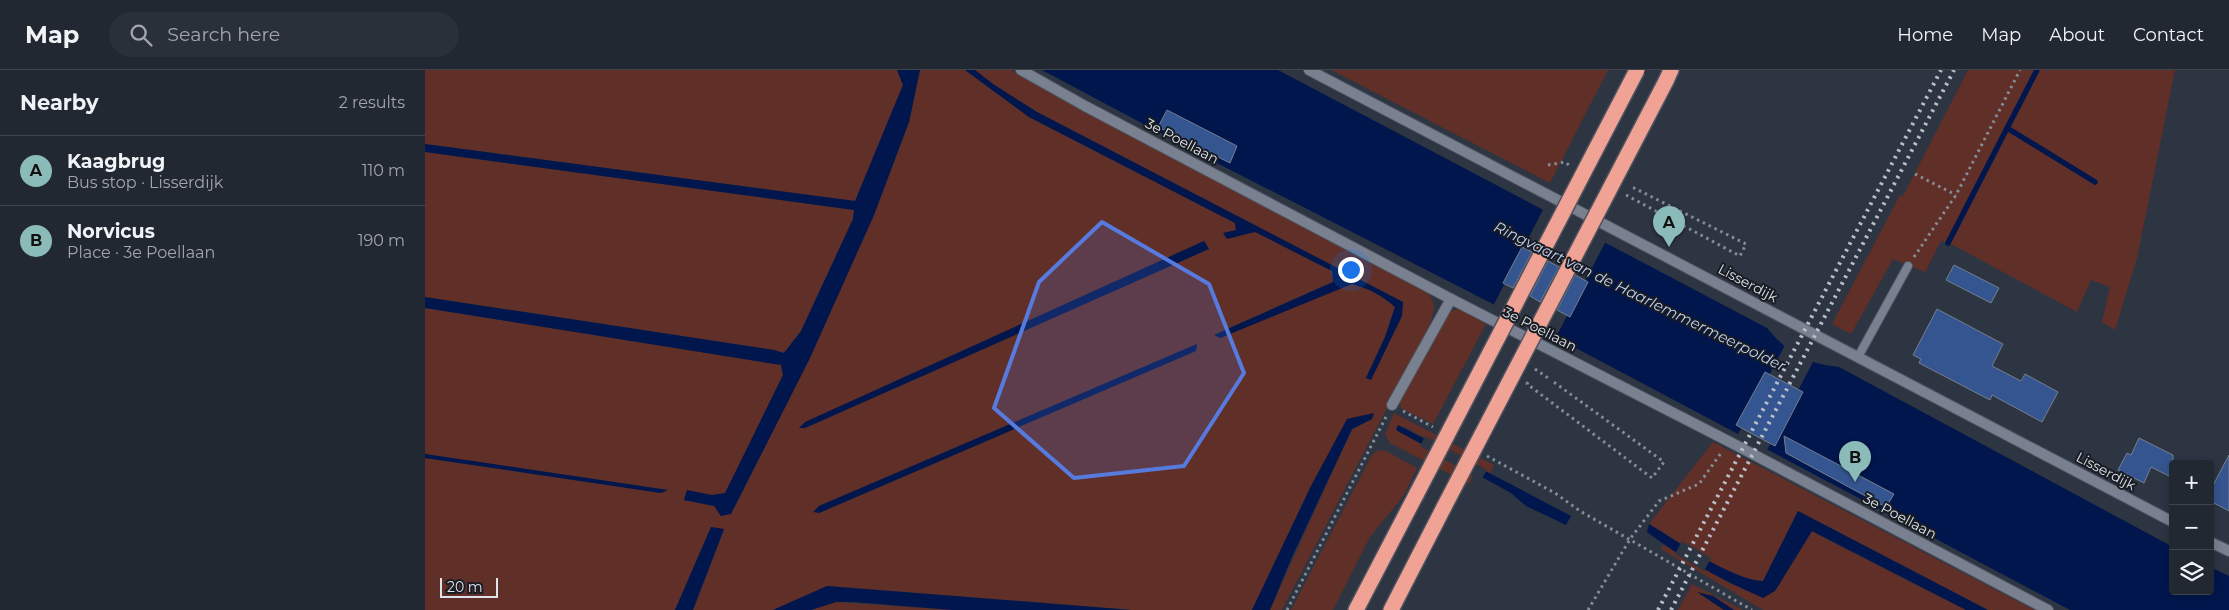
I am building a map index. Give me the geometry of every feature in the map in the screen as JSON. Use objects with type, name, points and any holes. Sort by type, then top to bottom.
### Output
[{"type":"highway","points":[[1356,610],[1637,70]]},
{"type":"highway","points":[[1391,610],[1669,75]]},
{"type":"street","name":"3e Poellaan","points":[[1021,70],[1085,106],[1451,299],[1728,441],[2048,610]]},
{"type":"street","name":"Lisserdijk","points":[[1309,70],[2169,520]]},
{"type":"street","points":[[1392,405],[1451,299]]},
{"type":"street","points":[[2214,544],[2229,551]]},
{"type":"lane","points":[[1858,357],[1908,266]]},
{"type":"path","points":[[1908,266],[1956,195],[2020,70]]},
{"type":"path","points":[[1548,165],[1565,162],[1573,167]]},
{"type":"path","points":[[1915,174],[1956,195]]},
{"type":"path","points":[[1617,190],[1626,195],[1635,200],[1696,233],[1739,256],[1746,244],[1629,186],[1625,195]]},
{"type":"path","points":[[1536,367],[1527,384],[1652,478],[1663,462],[1551,380]]},
{"type":"path","points":[[1287,610],[1392,405],[1435,428]]},
{"type":"path","points":[[1588,610],[1630,539],[1659,501],[1699,484],[1728,441]]},
{"type":"path","points":[[1478,451],[1555,493],[1580,512],[1752,610]]},
{"type":"highlighted area","points":[[1102,222],[1209,284],[1244,373],[1184,466],[1074,478],[994,408],[1039,282]]},
{"type":"shaded area","points":[[425,70],[897,70],[903,85],[855,201],[425,144]]},
{"type":"shaded area","points":[[920,70],[965,70],[1029,117],[1235,223],[1236,230],[1255,232],[1332,271],[1333,282],[1215,334],[1220,338],[1352,283],[1373,291],[1395,307],[1385,337],[1366,378],[1371,380],[1403,302],[1037,112],[975,70],[1011,70],[1077,108],[1403,278],[1427,293],[1431,298],[1434,309],[1428,329],[1282,610],[1270,610],[1346,442],[1353,429],[1372,419],[1347,420],[1311,486],[1252,610],[1132,610],[827,586],[773,610],[693,610],[724,530],[711,527],[675,610],[425,610],[425,458],[661,493],[667,490],[425,454],[425,308],[781,365],[783,375],[725,494],[712,495],[686,491],[684,500],[714,506],[731,514],[809,360],[874,215],[909,122]],"holes":[[[1204,241],[1208,249],[805,428],[799,428]],[[1197,344],[1196,351],[819,513],[819,506]]]},
{"type":"shaded area","points":[[1331,70],[1608,70],[1550,183]]},
{"type":"shaded area","points":[[1968,70],[2175,70],[2137,258],[2115,330],[2102,322],[2110,287],[2091,280],[2077,312],[1953,245],[1941,241],[1925,272],[1893,259],[1851,334],[1832,324],[1900,195],[1903,196]]},
{"type":"shaded area","points":[[425,152],[854,210],[853,219],[801,331],[784,353],[425,297]]},
{"type":"shaded area","points":[[1457,309],[1463,310],[1486,324],[1433,424],[1401,408],[1400,403],[1444,319],[1450,312]]},
{"type":"shaded area","points":[[1394,413],[1494,465],[1490,474],[1405,427],[1396,430],[1474,474],[1469,484],[1390,443],[1385,434]]},
{"type":"shaded area","points":[[1713,442],[2034,610],[1988,610],[1798,511],[1763,581],[1750,579],[1721,567],[1649,524]]},
{"type":"shaded area","points":[[1384,450],[1417,468],[1404,495],[1370,537],[1333,610],[1291,610],[1372,455],[1376,451]]},
{"type":"shaded area","points":[[1812,531],[1966,610],[1763,610],[1661,549],[1663,545],[1731,584],[1775,591]]},
{"type":"shaded area","points":[[1692,584],[1743,610],[1734,610],[1713,596],[1699,593],[1724,610],[1678,610]]},
{"type":"shaded area","points":[[836,602],[953,610],[811,610]]},
{"type":"water","points":[[897,70],[920,70],[909,122],[874,215],[809,360],[731,514],[721,516],[714,506],[684,500],[687,490],[712,495],[725,493],[783,375],[781,365],[425,308],[425,297],[784,353],[801,331],[853,219],[854,210],[425,152],[425,144],[855,201],[903,85]]},
{"type":"water","points":[[965,70],[975,70],[1037,112],[1403,302],[1402,316],[1371,380],[1366,378],[1385,337],[1395,307],[1385,299],[1352,284],[1220,338],[1214,335],[1333,282],[1332,271],[1255,232],[1227,239],[1223,233],[1236,230],[1235,223],[1029,117]]},
{"type":"water","name":"Ringvaart van de Haarlemmermeerpolder","points":[[1042,70],[1278,70],[1767,328],[1790,351],[1798,356],[1816,363],[1839,367],[2169,545],[2169,595],[2214,595],[2214,569],[2229,576],[2229,610],[2070,610],[1491,303],[1213,161]]},
{"type":"water","points":[[1204,241],[1209,249],[805,428],[799,428],[805,422]]},
{"type":"water","points":[[1197,344],[1196,351],[819,513],[813,512],[819,506]]},
{"type":"water","points":[[1374,413],[1372,419],[1352,429],[1292,557],[1270,610],[1252,610],[1311,486],[1347,419]]},
{"type":"water","points":[[1398,425],[1571,516],[1566,525],[1526,506],[1511,493],[1396,430]]},
{"type":"water","points":[[425,454],[668,490],[661,493],[425,458]]},
{"type":"water","points":[[1798,511],[1988,610],[1966,610],[1812,531],[1775,591],[1763,598],[1703,568],[1647,532],[1649,524],[1721,567],[1750,579],[1763,581]]},
{"type":"water","points":[[711,527],[724,529],[693,610],[675,610]]},
{"type":"water","points":[[827,586],[1132,610],[953,610],[836,602],[811,610],[773,610]]},
{"type":"water","points":[[1697,592],[1713,596],[1734,610],[1724,610]]},
{"type":"pier","points":[[1544,208],[1606,241],[1555,339],[1493,306]]},
{"type":"pier","points":[[1785,345],[1814,360],[1766,452],[1737,436]]},
{"type":"pier","points":[[1425,436],[1487,470],[1481,480],[1420,446]]},
{"type":"pier","points":[[1682,541],[1711,558],[1704,571],[1675,554]]},
{"type":"building","points":[[1167,110],[1237,146],[1230,163],[1158,127]]},
{"type":"building","points":[[1522,247],[1532,252],[1513,288],[1503,283]]},
{"type":"building","points":[[1548,261],[1559,267],[1540,302],[1530,296]]},
{"type":"building","points":[[1954,265],[1999,288],[1991,303],[1946,280]]},
{"type":"building","points":[[1575,275],[1588,282],[1570,317],[1557,310]]},
{"type":"building","points":[[1937,309],[2003,344],[1992,366],[2021,381],[2025,374],[2058,392],[2042,422],[1992,395],[1990,400],[1919,363],[1921,359],[1913,355]]},
{"type":"building","points":[[1765,372],[1803,392],[1775,446],[1736,425]]},
{"type":"building","points":[[1784,436],[1894,494],[1888,504],[1882,505],[1786,453]]},
{"type":"building","points":[[2139,438],[2173,455],[2173,460],[2169,460],[2169,476],[2151,467],[2144,483],[2118,470],[2127,453],[2131,455]]},
{"type":"building","points":[[2229,455],[2229,511],[2214,503],[2214,483]]},
{"type":"waterway","points":[[1948,243],[2037,70]]},
{"type":"waterway","points":[[2007,128],[2095,182]]},
{"type":"railway","points":[[1658,610],[1941,70]]},
{"type":"railway","points":[[1671,610],[1954,70]]},
{"type":"place","name":"Kaagbrug","points":[[1669,247]]},
{"type":"place","name":"Norvicus","points":[[1855,482]]}]
